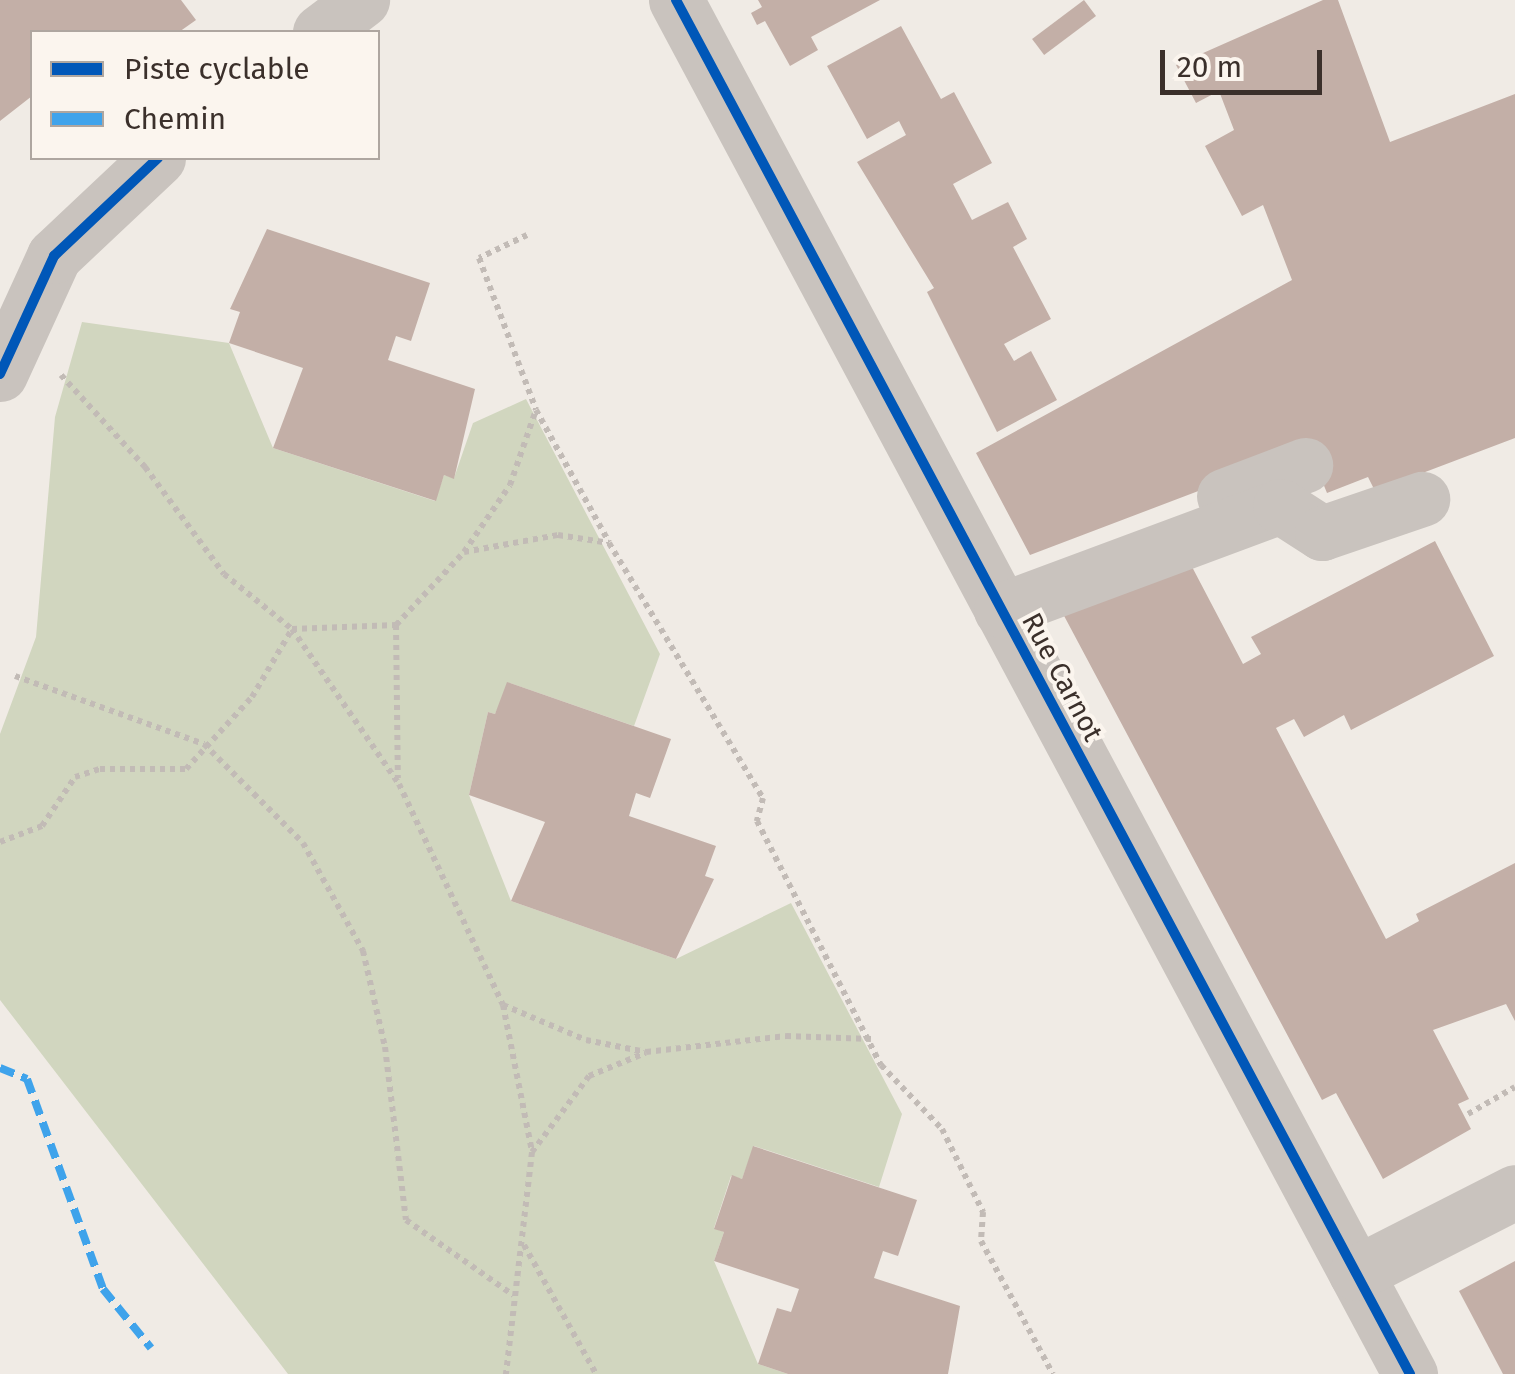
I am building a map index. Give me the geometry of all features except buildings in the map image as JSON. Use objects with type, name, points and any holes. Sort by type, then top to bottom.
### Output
[{"type":"street","points":[[323,30],[362,0]]},
{"type":"street","name":"Rue Carnot","points":[[676,0],[1410,1374]]},
{"type":"street","points":[[0,374],[54,256],[156,160]]},
{"type":"street","points":[[994,597],[1056,558],[1306,465]]},
{"type":"street","points":[[994,597],[1280,506],[1322,532],[1422,498]]},
{"type":"street","points":[[1356,1273],[1515,1192]]},
{"type":"path","points":[[527,235],[479,258],[536,410],[609,543],[764,798],[758,821],[872,1039],[881,1066],[942,1129],[984,1212],[981,1241],[1053,1374]]},
{"type":"path","points":[[57,370],[146,467],[224,574],[292,630],[399,784],[503,1005],[532,1152],[506,1374]]},
{"type":"path","points":[[399,784],[391,688],[396,625],[464,552],[510,485],[536,410]]},
{"type":"path","points":[[464,552],[558,535],[609,543]]},
{"type":"path","points":[[292,630],[396,625]]},
{"type":"path","points":[[0,842],[42,826],[76,777],[100,768],[186,769],[204,744],[252,697],[292,630]]},
{"type":"path","points":[[15,676],[204,744],[303,843],[364,950],[385,1047],[406,1220],[513,1295]]},
{"type":"path","points":[[503,1005],[586,1040],[646,1052]]},
{"type":"path","points":[[532,1152],[589,1076],[646,1052],[786,1036],[872,1039]]},
{"type":"path","points":[[1468,1114],[1515,1087]]},
{"type":"path","points":[[524,1246],[596,1374]]},
{"type":"green space","points":[[82,322],[229,343],[273,448],[435,501],[444,475],[454,478],[473,423],[526,399],[660,654],[634,726],[510,683],[495,714],[488,712],[469,795],[511,901],[676,959],[791,903],[902,1114],[879,1187],[754,1146],[742,1179],[731,1176],[714,1228],[724,1232],[714,1261],[758,1364],[788,1374],[288,1374],[0,1000],[0,734],[36,637],[55,417]]},
{"type":"marked path","points":[[0,1068],[27,1079],[103,1289],[151,1348]]},
{"type":"cycle path","points":[[676,0],[1410,1374]]},
{"type":"cycle path","points":[[0,374],[54,256],[156,160]]}]
